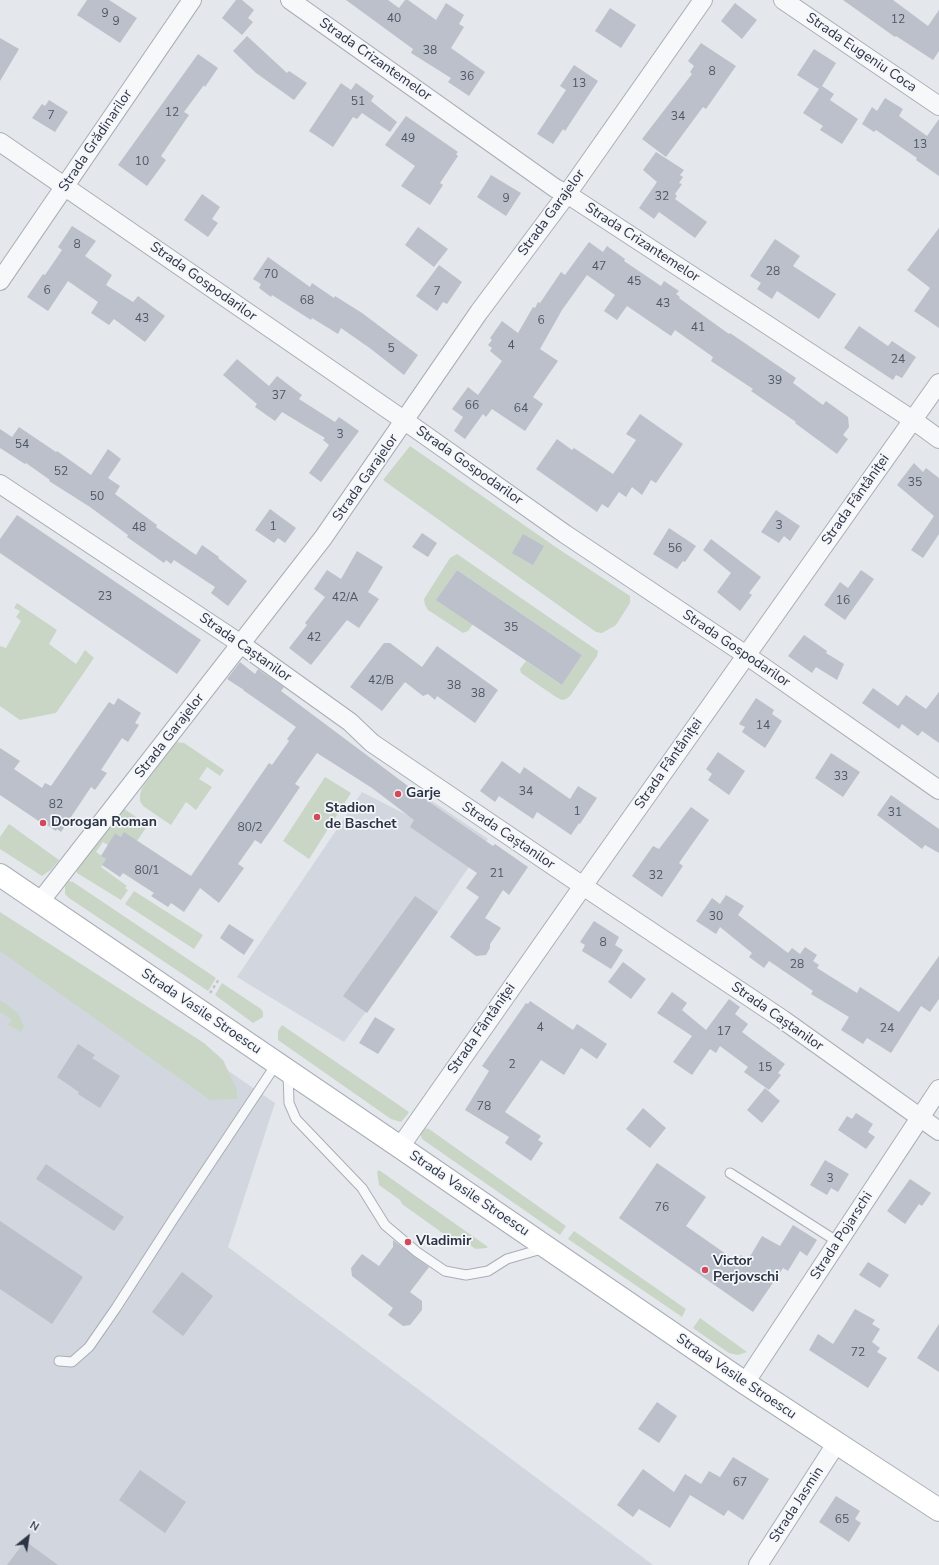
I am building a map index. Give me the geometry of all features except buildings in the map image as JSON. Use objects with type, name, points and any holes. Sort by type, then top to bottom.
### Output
[{"type":"main road","name":"Strada Vasile Stroescu","points":[[0,875],[745,1383],[939,1510]]},
{"type":"street","name":"Strada Grădinarilor","points":[[0,281],[192,0]]},
{"type":"street","name":"Strada Crizantemelor","points":[[290,0],[555,188],[567,194],[913,420],[939,439]]},
{"type":"street","name":"Strada Garajelor","points":[[39,903],[324,538],[479,312],[567,194],[703,0]]},
{"type":"street","name":"Strada Eugeniu Coca","points":[[783,0],[939,106]]},
{"type":"street","name":"Strada Gospodarilor","points":[[0,142],[405,421],[565,534],[746,655],[939,790]]},
{"type":"street","name":"Strada Fântâniței","points":[[400,1147],[746,655],[939,384]]},
{"type":"street","name":"Strada Caștanilor","points":[[0,484],[241,644],[350,722],[372,743],[782,1019],[939,1131]]},
{"type":"street","name":"Strada Pojarschi","points":[[745,1383],[939,1090]]},
{"type":"street","name":"Strada Jasmin","points":[[758,1565],[836,1444]]},
{"type":"lane","points":[[282,1067],[289,1103],[296,1119],[362,1188],[385,1225],[417,1252],[445,1271],[466,1275],[488,1271],[507,1259],[548,1248]]},
{"type":"lane","points":[[60,1361],[72,1362],[89,1347],[174,1218],[282,1067]]},
{"type":"lane","points":[[730,1173],[838,1242]]},
{"type":"path","points":[[210,993],[219,979]]},
{"type":"shaded area","points":[[362,792],[411,817],[426,797],[488,839],[438,912],[344,1042],[237,977]]},
{"type":"shaded area","points":[[0,914],[275,1103],[228,1247],[653,1565],[0,1565]]},
{"type":"green space","points":[[410,446],[560,550],[630,596],[630,603],[616,625],[602,633],[596,632],[383,480]]},
{"type":"green space","points":[[457,554],[598,651],[597,656],[570,696],[562,700],[556,697],[521,673],[520,669],[526,661],[562,685],[582,655],[457,570],[437,599],[473,624],[468,631],[463,633],[428,610],[424,599],[450,558]]},
{"type":"green space","points":[[17,603],[57,630],[49,644],[76,664],[85,650],[94,658],[56,713],[20,720],[0,706],[0,646],[6,648],[21,621],[16,617],[20,611],[14,608]]},
{"type":"green space","points":[[175,742],[184,743],[224,770],[220,776],[207,767],[199,779],[212,787],[196,810],[186,802],[171,825],[143,806],[140,801],[140,795],[142,788]]},
{"type":"green space","name":"Stadion de Baschet","points":[[325,777],[351,793],[309,859],[283,841]]},
{"type":"green space","points":[[120,806],[148,825],[137,841],[121,837],[115,833],[108,845],[103,842],[96,852],[106,859],[101,867],[127,886],[125,888],[128,890],[121,900],[77,873],[76,867]]},
{"type":"green space","points":[[9,824],[59,860],[52,869],[42,876],[0,849],[0,837]]},
{"type":"green space","points":[[68,881],[73,882],[216,978],[208,991],[69,898],[65,894],[65,886]]},
{"type":"green space","points":[[134,891],[203,935],[194,949],[125,904]]},
{"type":"green space","points":[[0,912],[204,1043],[223,1060],[237,1090],[237,1099],[210,1100],[0,951]]},
{"type":"green space","points":[[222,983],[261,1009],[263,1012],[263,1017],[253,1023],[215,995]]},
{"type":"green space","points":[[0,1000],[18,1013],[24,1027],[21,1032],[8,1025],[12,1020],[0,1012]]},
{"type":"green space","points":[[282,1025],[409,1112],[407,1115],[401,1122],[391,1119],[278,1040],[278,1031]]},
{"type":"green space","points":[[423,1128],[429,1129],[566,1226],[560,1235],[422,1139],[420,1133]]},
{"type":"green space","points":[[379,1170],[488,1247],[476,1249],[455,1236],[448,1237],[402,1204],[400,1200],[379,1185],[377,1172]]},
{"type":"green space","points":[[574,1231],[686,1309],[682,1317],[568,1239]]},
{"type":"green space","points":[[700,1318],[747,1352],[738,1355],[729,1353],[693,1328]]},
{"type":"place","name":"Garje","points":[[398,794]]},
{"type":"place","name":"Stadion de Baschet","points":[[317,817]]},
{"type":"place","name":"Dorogan Roman","points":[[43,823]]},
{"type":"place","name":"Vladimir","points":[[408,1242]]},
{"type":"place","name":"Victor Perjovschi","points":[[705,1270]]}]
